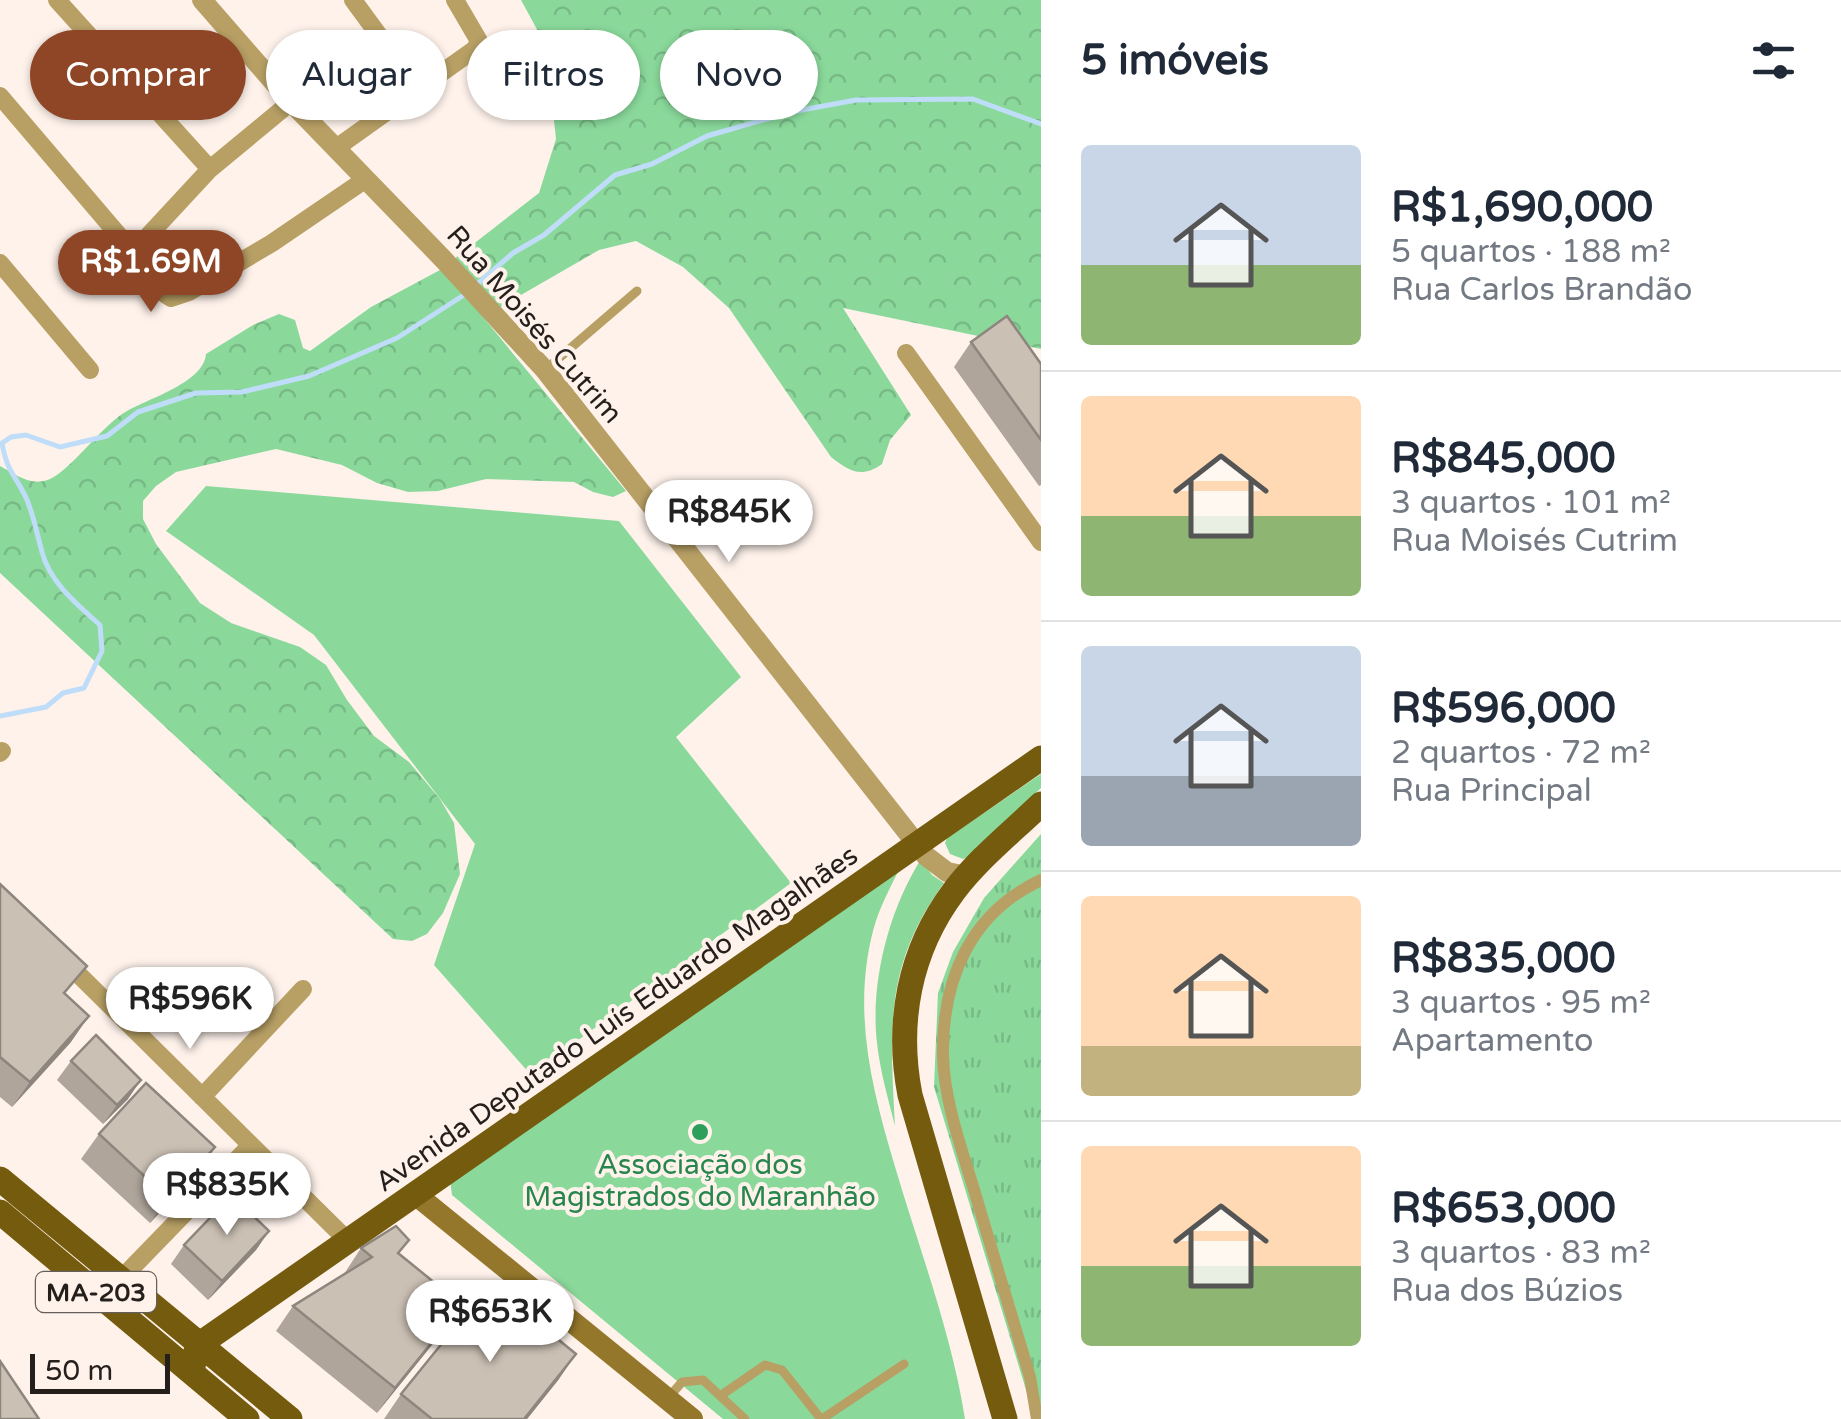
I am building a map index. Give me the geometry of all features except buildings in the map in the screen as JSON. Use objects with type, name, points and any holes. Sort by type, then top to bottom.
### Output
[{"type":"main road","name":"Avenida Deputado Luís Eduardo Magalhães","points":[[198,1346],[363,1236],[415,1194],[1041,758]]},
{"type":"main road","points":[[1005,1419],[910,1095],[904,1054],[906,1002],[918,957],[943,908],[967,876],[1041,804]]},
{"type":"main road","name":"MA-203","points":[[0,1179],[290,1419]]},
{"type":"main road","points":[[415,1194],[692,1419]]},
{"type":"main road","name":"MA-203","points":[[0,1212],[248,1419]]},
{"type":"main road","points":[[192,1372],[198,1346]]},
{"type":"street","points":[[57,0],[210,169]]},
{"type":"street","name":"Rua Moisés Cutrim","points":[[202,0],[266,73]]},
{"type":"street","points":[[353,0],[375,30]]},
{"type":"street","points":[[447,71],[468,57],[479,41],[455,0]]},
{"type":"street","points":[[0,96],[133,252],[164,295],[179,296],[272,243],[366,179]]},
{"type":"street","points":[[133,252],[210,169],[269,120]]},
{"type":"street","name":"Rua Moisés Cutrim","points":[[309,120],[546,370],[917,844],[940,868],[967,876]]},
{"type":"street","points":[[336,148],[376,120]]},
{"type":"street","points":[[0,263],[90,370]]},
{"type":"street","points":[[906,353],[1041,542]]},
{"type":"street","points":[[1037,1419],[1030,1377],[954,1121],[943,1056],[948,992],[958,962],[994,913],[1041,880]]},
{"type":"street","points":[[54,950],[250,1146],[363,1236]]},
{"type":"street","points":[[202,1097],[303,990]]},
{"type":"street","points":[[120,1280],[250,1146]]},
{"type":"lane","points":[[546,370],[637,290]]},
{"type":"lane","points":[[720,1396],[764,1364],[782,1370],[822,1419],[904,1364]]},
{"type":"lane","points":[[667,1399],[682,1382],[704,1380],[745,1419]]},
{"type":"green space","points":[[521,0],[1041,0],[1041,349],[843,308],[911,415],[890,440],[882,464],[868,471],[855,471],[831,457],[729,308],[683,267],[636,241],[599,250],[483,317],[626,491],[613,497],[574,482],[486,479],[438,491],[408,492],[377,483],[342,465],[276,449],[176,472],[156,486],[143,501],[143,519],[156,544],[200,603],[231,623],[300,647],[326,665],[374,736],[409,762],[454,823],[460,874],[443,913],[427,934],[412,941],[393,939],[0,573],[0,466],[30,481],[50,479],[118,417],[186,381],[203,364],[206,354],[279,314],[295,320],[303,348],[310,351],[371,307],[440,270],[539,193],[556,139],[554,120],[640,120],[640,30],[537,30]]},
{"type":"green space","points":[[206,486],[619,521],[741,677],[676,737],[791,883],[531,1075],[434,965],[475,844],[314,635],[166,531]]},
{"type":"green space","points":[[1041,774],[1041,788],[970,856],[963,859],[950,854],[947,838]]},
{"type":"green space","points":[[1041,834],[1041,1419],[1030,1403],[934,1087],[938,993],[953,952],[984,898]]},
{"type":"green space","points":[[921,859],[932,875],[944,883],[910,942],[895,999],[895,1126],[878,1053],[876,996],[891,924]]},
{"type":"green space","name":"Associação dos Magistrados do Maranhão","points":[[900,868],[878,914],[867,962],[864,992],[868,1051],[879,1110],[944,1325],[965,1419],[723,1419],[452,1195],[450,1180]]},
{"type":"waterway","points":[[475,286],[615,175],[652,164],[707,136],[791,112],[856,100],[973,99],[1041,124]]},
{"type":"waterway","points":[[0,716],[46,707],[63,693],[84,688],[102,651],[100,625],[51,574],[29,506],[9,468],[2,443],[26,435],[60,447],[107,436],[138,412],[196,393],[242,392],[309,376],[397,338],[467,293]]},
{"type":"place","name":"Associação dos Magistrados do Maranhão","points":[[700,1132]]}]
